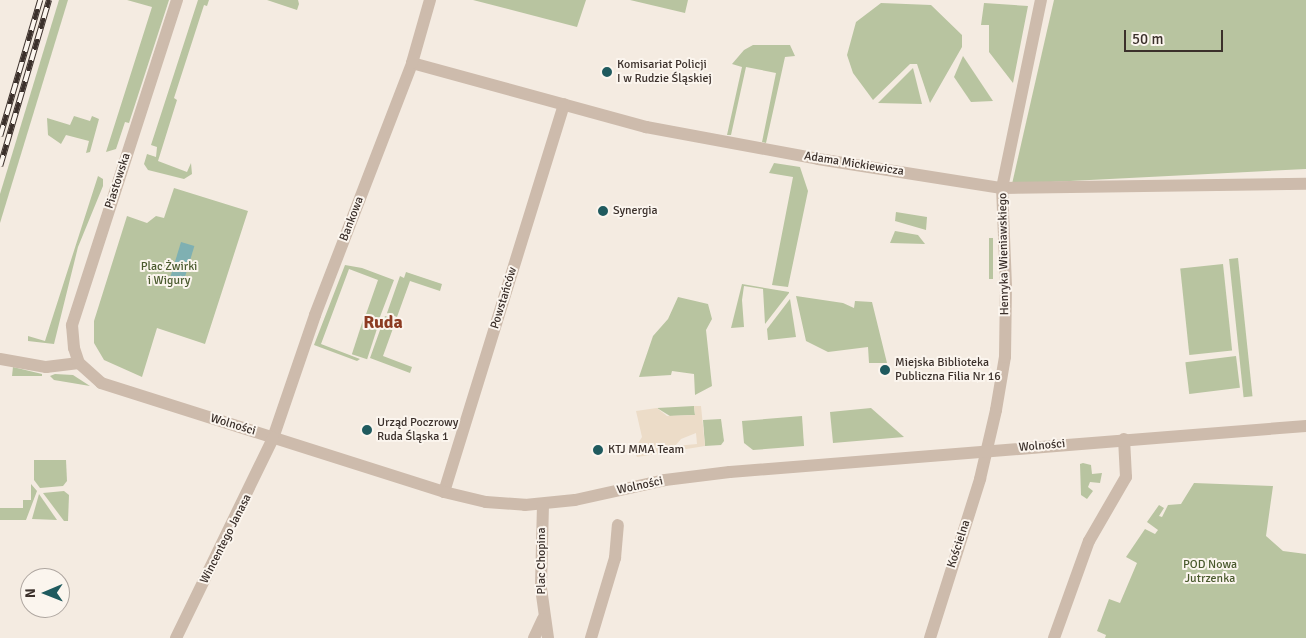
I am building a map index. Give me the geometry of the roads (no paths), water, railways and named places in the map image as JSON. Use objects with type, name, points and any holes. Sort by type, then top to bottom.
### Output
[{"type":"street","name":"Piastowska","points":[[79,363],[72,335],[76,311],[176,0]]},
{"type":"street","name":"Bankowa","points":[[273,438],[315,315],[412,63],[430,0]]},
{"type":"street","name":"Henryka Wieniawskiego","points":[[988,451],[1005,357],[1006,286],[1002,188],[1041,0]]},
{"type":"street","name":"Adama Mickiewicza","points":[[412,63],[691,136],[1002,188],[1306,184]]},
{"type":"street","name":"Powstańców","points":[[444,492],[564,104]]},
{"type":"street","points":[[0,359],[46,367],[79,363]]},
{"type":"street","name":"Wolności","points":[[79,363],[101,384],[444,492],[492,502],[543,504],[686,477],[1124,439],[1306,426]]},
{"type":"street","name":"Wincentego Janasa","points":[[176,638],[273,438]]},
{"type":"street","points":[[1054,638],[1089,540],[1126,477],[1124,439]]},
{"type":"street","name":"Kościelna","points":[[930,638],[988,451]]},
{"type":"street","name":"Plac Chopina","points":[[543,504],[543,619]]},
{"type":"street","points":[[591,638],[616,558],[618,524]]},
{"type":"street","points":[[534,638],[543,619]]},
{"type":"street","points":[[543,619],[548,638]]},
{"type":"water","points":[[181,242],[194,246],[184,281],[170,277]]},
{"type":"railway","points":[[0,136],[40,0]]},
{"type":"railway","points":[[0,166],[49,0]]},
{"type":"place","name":"Komisariat Policji I w Rudzie Śląskiej","points":[[607,72]]},
{"type":"place","name":"Synergia","points":[[603,211]]},
{"type":"place","name":"Miejska Biblioteka Publiczna Filia Nr 16","points":[[885,370]]},
{"type":"place","name":"Urząd Poczrowy Ruda Śląska 1","points":[[367,430]]},
{"type":"place","name":"KTJ MMA Team","points":[[598,450]]},
{"type":"district","name":"Ruda","points":[[383,322]]},
{"type":"park label","name":"Plac Żwirki i Wigury","points":[[169,274]]},
{"type":"park label","name":"POD Nowa Jutrzenka","points":[[1210,572]]}]
